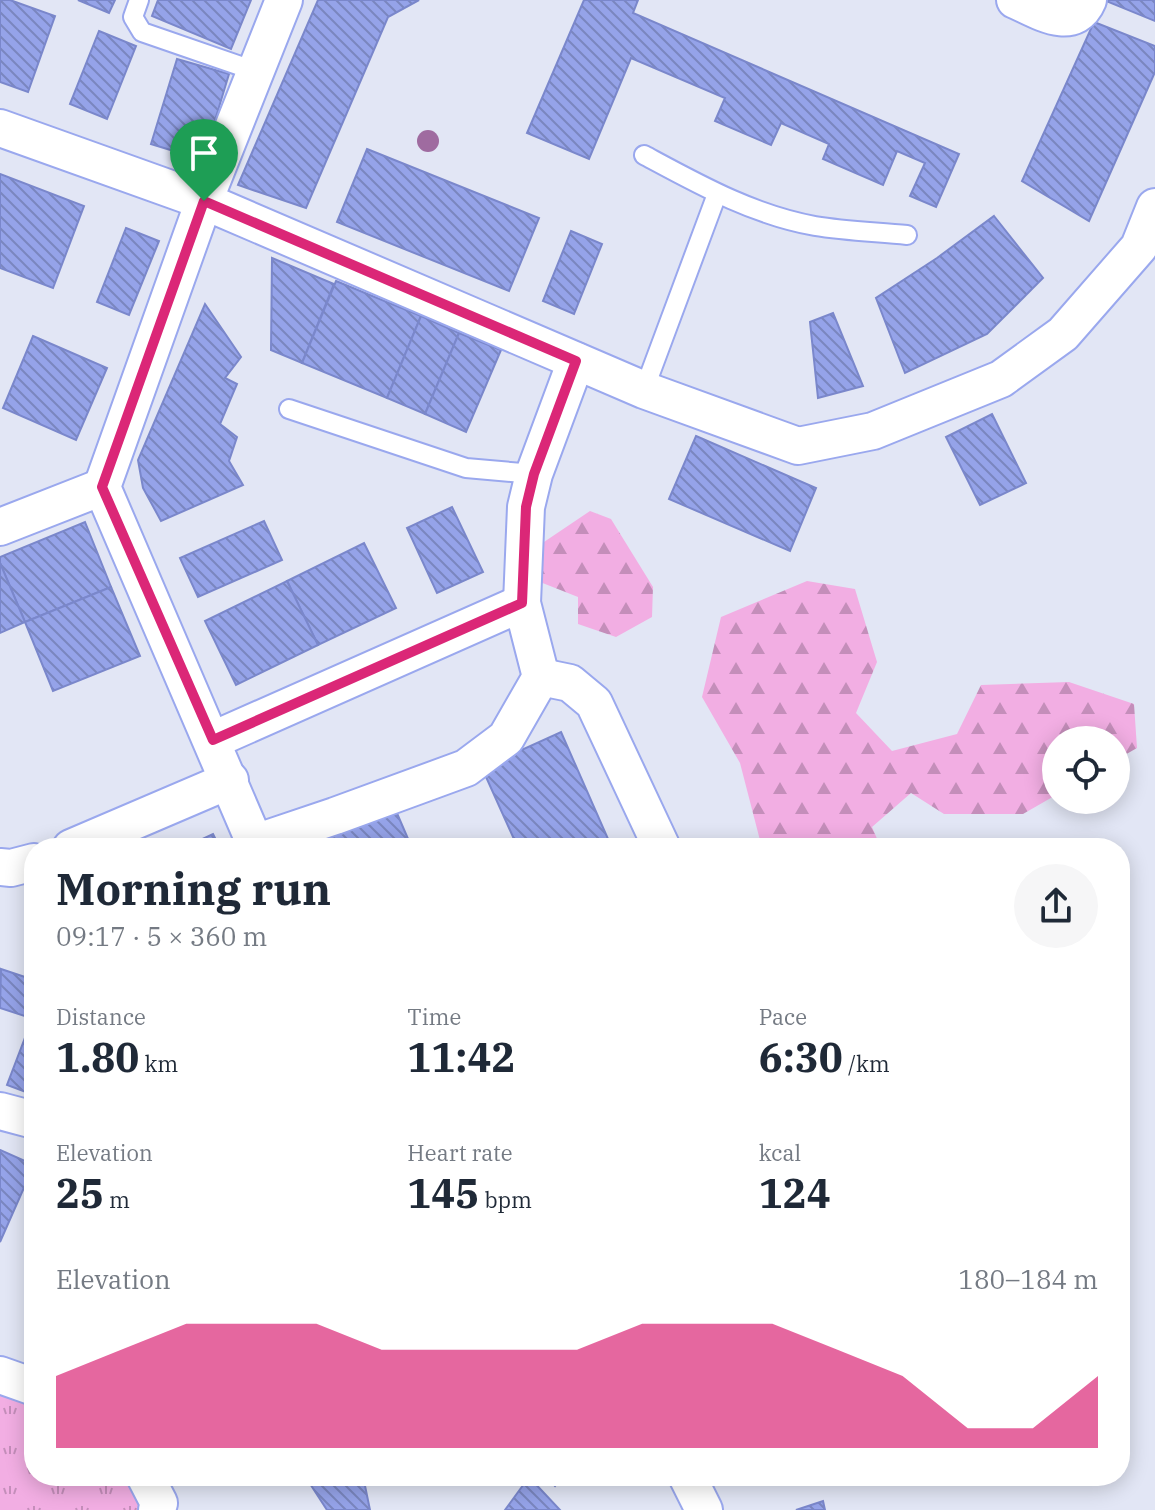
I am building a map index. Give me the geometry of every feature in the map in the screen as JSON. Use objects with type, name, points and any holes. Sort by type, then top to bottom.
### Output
[{"type":"street","points":[[253,838],[102,487],[204,201],[284,0]]},
{"type":"street","points":[[1015,0],[1056,18],[1070,19],[1084,9],[1088,0]]},
{"type":"street","points":[[0,128],[204,201],[644,390],[798,446],[873,431],[1001,379],[1063,334],[1139,247],[1155,207]]},
{"type":"street","points":[[275,838],[466,768],[506,738],[541,677],[522,603],[526,507],[534,474],[576,361]]},
{"type":"street","points":[[0,527],[102,487]]},
{"type":"street","points":[[213,740],[522,603]]},
{"type":"street","points":[[541,677],[570,683],[594,703],[657,838]]},
{"type":"street","points":[[94,838],[230,780]]},
{"type":"street","points":[[0,867],[24,865]]},
{"type":"street","points":[[0,1111],[24,1117]]},
{"type":"street","points":[[0,1375],[24,1383]]},
{"type":"street","points":[[150,1486],[159,1503],[157,1510]]},
{"type":"street","points":[[692,1486],[704,1510]]},
{"type":"lane","points":[[139,0],[133,17],[142,32],[255,71]]},
{"type":"lane","points":[[644,155],[717,194],[767,214],[815,226],[907,235]]},
{"type":"lane","points":[[644,390],[717,194]]},
{"type":"lane","points":[[289,409],[466,468],[534,474]]},
{"type":"green space","points":[[590,511],[611,519],[653,587],[652,617],[616,637],[578,624],[578,597],[540,582],[541,544]]},
{"type":"green space","points":[[807,581],[855,589],[877,662],[856,713],[892,751],[957,734],[981,685],[1069,682],[1134,704],[1137,748],[1130,752],[1130,726],[1042,726],[1042,803],[1023,814],[944,814],[911,793],[872,827],[877,838],[759,838],[740,763],[702,697],[721,617]]},
{"type":"green space","points":[[0,1384],[24,1395],[24,1486],[137,1486],[150,1510],[0,1510]]},
{"type":"building","points":[[0,0],[10,0],[55,16],[28,92],[0,82]]},
{"type":"building","points":[[78,0],[115,0],[109,13]]},
{"type":"building","points":[[158,0],[251,0],[231,49],[152,16]]},
{"type":"building","points":[[318,0],[419,0],[388,17],[306,208],[238,185]]},
{"type":"building","points":[[584,0],[638,0],[633,13],[959,154],[936,207],[910,196],[925,163],[897,151],[883,185],[823,159],[829,144],[781,123],[771,145],[715,121],[725,98],[631,58],[589,159],[527,133]]},
{"type":"building","points":[[1155,0],[1155,21],[1106,1]]},
{"type":"building","points":[[1094,22],[1155,46],[1155,72],[1089,221],[1022,181]]},
{"type":"building","points":[[99,31],[136,46],[107,119],[70,104]]},
{"type":"building","points":[[177,59],[229,74],[203,160],[151,144]]},
{"type":"building","points":[[367,149],[539,218],[509,291],[337,222]]},
{"type":"building","points":[[0,174],[84,206],[53,288],[0,268]]},
{"type":"building","points":[[994,216],[1043,278],[987,334],[905,373],[876,298]]},
{"type":"building","points":[[126,228],[159,241],[129,315],[97,302]]},
{"type":"building","points":[[571,231],[602,244],[574,314],[543,301]]},
{"type":"building","points":[[272,258],[334,284],[302,363],[271,350]]},
{"type":"building","points":[[336,281],[421,316],[387,398],[302,363]]},
{"type":"building","points":[[205,304],[241,357],[225,378],[237,384],[220,424],[237,437],[229,461],[243,485],[161,521],[143,488],[138,460]]},
{"type":"building","points":[[833,313],[863,386],[818,398],[810,322]]},
{"type":"building","points":[[421,316],[459,333],[425,414],[387,398]]},
{"type":"building","points":[[459,333],[501,350],[466,432],[425,414]]},
{"type":"building","points":[[33,336],[107,368],[76,440],[3,408]]},
{"type":"building","points":[[992,414],[1026,483],[980,505],[946,437]]},
{"type":"building","points":[[696,436],[816,488],[790,551],[669,499]]},
{"type":"building","points":[[452,507],[483,572],[437,593],[407,528]]},
{"type":"building","points":[[264,521],[282,560],[198,597],[180,558]]},
{"type":"building","points":[[85,522],[111,587],[25,622],[0,557]]},
{"type":"building","points":[[364,543],[396,608],[318,645],[287,581]]},
{"type":"building","points":[[0,563],[25,622],[0,633]]},
{"type":"building","points":[[287,581],[318,645],[236,685],[205,621]]},
{"type":"building","points":[[111,587],[140,656],[53,691],[25,622]]},
{"type":"building","points":[[561,732],[608,838],[514,838],[482,768]]},
{"type":"building","points":[[393,804],[408,838],[322,838],[320,834]]},
{"type":"building","points":[[1,969],[24,977],[24,1016],[0,1008]]},
{"type":"building","points":[[24,1040],[24,1091],[7,1085]]},
{"type":"building","points":[[0,1150],[24,1161],[24,1188],[0,1242]]},
{"type":"building","points":[[311,1486],[365,1486],[370,1510],[327,1510]]},
{"type":"building","points":[[522,1486],[537,1486],[560,1510],[505,1510]]},
{"type":"building","points":[[823,1501],[825,1510],[796,1510]]},
{"type":"route","points":[[204,201],[576,361],[534,474],[526,507],[522,603],[213,740],[102,487],[204,201]]}]
